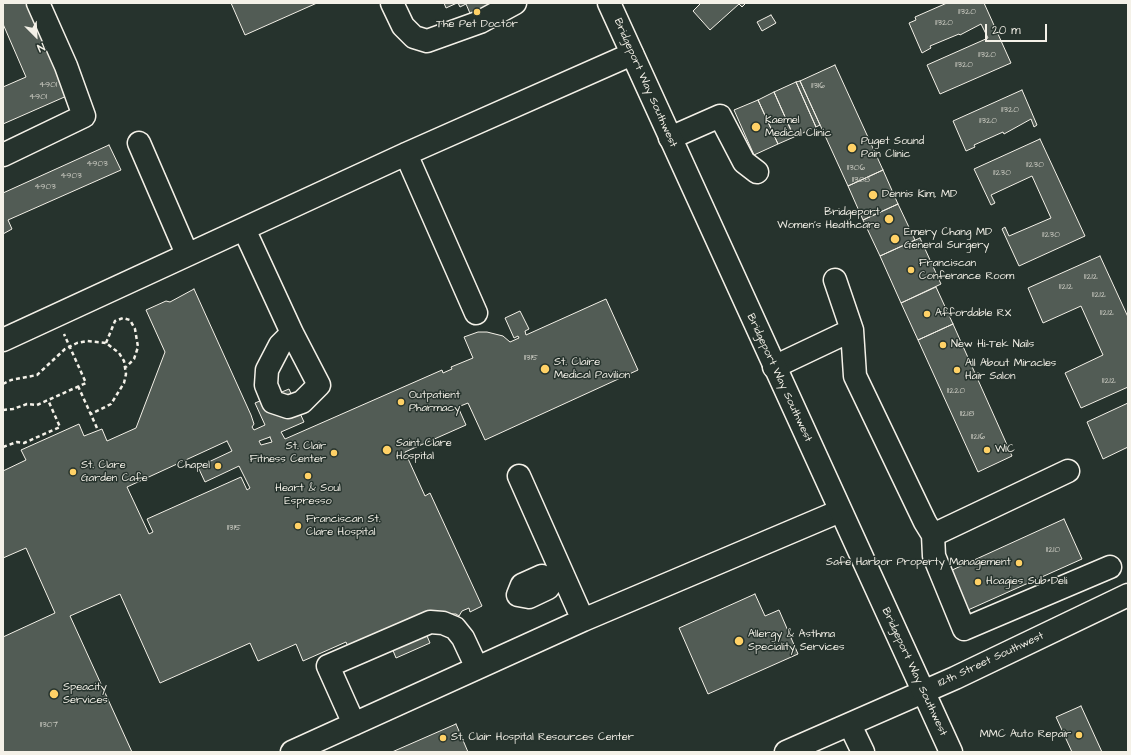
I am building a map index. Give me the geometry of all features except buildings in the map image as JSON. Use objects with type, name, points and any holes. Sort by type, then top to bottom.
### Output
[{"type":"main road","points":[[3,155],[84,116],[66,66],[38,3]]},
{"type":"main road","points":[[392,3],[403,26],[414,37],[427,41],[480,22],[515,3]]},
{"type":"main road","name":"Bridgeport Way Southwest","points":[[609,3],[951,752]]},
{"type":"main road","points":[[3,340],[406,154],[632,54]]},
{"type":"main road","points":[[670,138],[720,116],[744,162],[757,172]]},
{"type":"main road","points":[[139,143],[187,254]]},
{"type":"main road","points":[[406,154],[476,313]]},
{"type":"main road","points":[[244,229],[292,333]]},
{"type":"main road","points":[[835,280],[852,330],[855,376],[925,522],[933,535],[934,556],[964,629],[1110,567]]},
{"type":"main road","points":[[774,367],[852,330]]},
{"type":"main road","points":[[933,535],[1068,471]]},
{"type":"main road","points":[[519,476],[558,578],[583,620]]},
{"type":"main road","points":[[292,752],[583,620],[840,511]]},
{"type":"main road","name":"112th Street Southwest","points":[[786,752],[923,692],[1128,595]]},
{"type":"main road","points":[[354,724],[328,666],[430,622],[443,623],[455,628],[478,668]]},
{"type":"main road","points":[[850,724],[863,752]]},
{"type":"path","points":[[106,343],[115,321],[123,318],[130,320],[135,329],[138,347],[134,360],[126,367]]},
{"type":"path","points":[[3,410],[13,409],[27,404],[37,405],[86,383],[64,333]]},
{"type":"path","points":[[3,384],[11,380],[36,375],[54,358],[70,346],[87,341],[106,343],[119,353],[126,367],[124,383],[116,399],[107,406],[91,414]]},
{"type":"path","points":[[78,386],[97,428]]},
{"type":"path","points":[[3,447],[17,442],[24,443],[60,427],[48,400]]},
{"type":"place","name":"The Pet Doctor","points":[[477,12]]},
{"type":"place","name":"Kaemel Medical Clinic","points":[[756,127]]},
{"type":"place","name":"Puget Sound Pain Clinic","points":[[852,148]]},
{"type":"place","name":"Dennis Kim, MD","points":[[873,195]]},
{"type":"place","name":"Bridgeport Women's Healthcare","points":[[889,219]]},
{"type":"place","name":"Emery Chang MD General Surgery","points":[[895,239]]},
{"type":"place","name":"Franciscan Conferance Room","points":[[911,270]]},
{"type":"place","name":"Affordable RX","points":[[927,314]]},
{"type":"place","name":"New Hi-Tek Nails","points":[[943,345]]},
{"type":"place","name":"St. Claire Medical Pavilion","points":[[545,369]]},
{"type":"place","name":"All About Miracles Hair Salon","points":[[957,370]]},
{"type":"place","name":"Outpatient Pharmacy","points":[[401,402]]},
{"type":"place","name":"Saint Clare Hospital","points":[[387,450]]},
{"type":"place","name":"WIC","points":[[987,450]]},
{"type":"place","name":"St. Clair Fitness Center","points":[[334,453]]},
{"type":"place","name":"Chapel","points":[[218,466]]},
{"type":"place","name":"St. Clare Garden Cafe","points":[[73,472]]},
{"type":"place","name":"Heart & Soul Espresso","points":[[308,476]]},
{"type":"place","name":"Franciscan St. Clare Hospital","points":[[298,526]]},
{"type":"place","name":"Safe Harbor Property Management","points":[[1019,563]]},
{"type":"place","name":"Hoagies Sub Deli","points":[[978,582]]},
{"type":"place","name":"Allergy & Asthma Speciality Services","points":[[739,641]]},
{"type":"place","name":"Speacity Services","points":[[54,694]]},
{"type":"place","name":"MMC Auto Repair","points":[[1079,735]]},
{"type":"place","name":"St. Clair Hospital Resources Center","points":[[443,738]]}]
